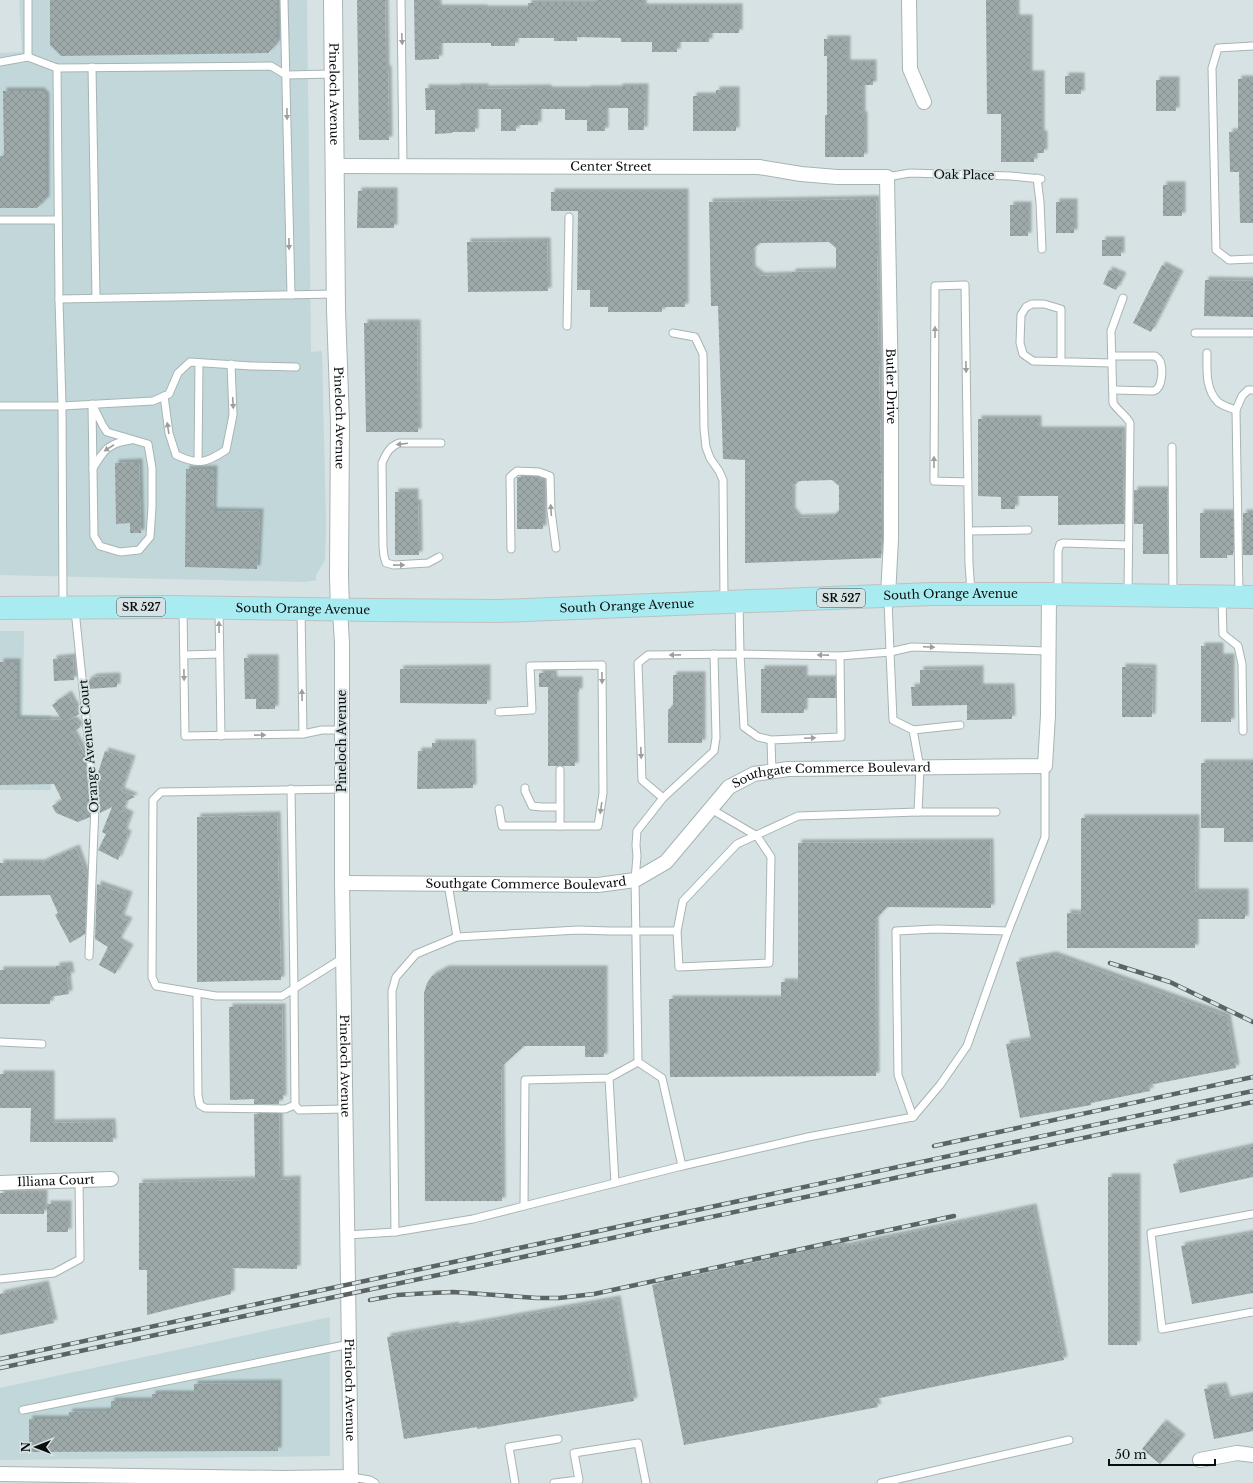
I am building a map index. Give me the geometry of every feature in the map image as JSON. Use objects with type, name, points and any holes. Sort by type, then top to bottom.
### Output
[{"type":"main road","name":"South Orange Avenue","points":[[0,608],[219,608],[499,611],[971,594],[1238,597]]},
{"type":"street","name":"Pineloch Avenue","points":[[332,0],[336,294],[340,423],[339,568],[342,643],[342,883],[351,1480]]},
{"type":"street","points":[[909,0],[910,69],[924,102]]},
{"type":"street","name":"Center Street","points":[[334,166],[759,167],[801,174],[837,177],[887,177]]},
{"type":"street","name":"Butler Drive","points":[[887,177],[891,399],[891,523],[888,596]]},
{"type":"street","points":[[1046,766],[1048,651],[1054,594]]},
{"type":"street","name":"Southgate Commerce Boulevard","points":[[342,883],[598,885],[635,880],[666,862],[729,787],[754,774],[788,769],[1046,766]]},
{"type":"street","name":"Illiana Court","points":[[0,1183],[111,1179]]},
{"type":"street","points":[[1200,1460],[1237,1453],[1253,1455]]},
{"type":"street","points":[[0,1474],[351,1480]]},
{"type":"lane","points":[[28,0],[28,57]]},
{"type":"lane","points":[[284,0],[291,296]]},
{"type":"lane","points":[[401,0],[403,166]]},
{"type":"lane","points":[[1253,46],[1218,48],[1212,68],[1216,250],[1229,260],[1253,259]]},
{"type":"lane","points":[[0,62],[28,57],[57,68],[271,66],[286,75],[334,74]]},
{"type":"lane","points":[[92,67],[96,298]]},
{"type":"lane","name":"Orange Avenue Court","points":[[57,68],[59,299],[69,608],[96,805],[89,956]]},
{"type":"lane","name":"Oak Place","points":[[887,177],[910,173],[1039,178],[1042,249]]},
{"type":"lane","points":[[567,326],[569,217]]},
{"type":"lane","points":[[0,220],[58,220]]},
{"type":"lane","points":[[968,482],[934,481],[935,286],[965,284],[971,594]]},
{"type":"lane","points":[[59,299],[336,294]]},
{"type":"lane","points":[[1123,298],[1111,331],[1113,403],[1130,423],[1128,595]]},
{"type":"lane","points":[[1061,361],[1061,309],[1044,304],[1032,304],[1026,307],[1021,315],[1020,342],[1023,354],[1033,361],[1061,361],[1112,360],[1154,356],[1159,359],[1161,381],[1160,387],[1157,390],[1113,390]]},
{"type":"lane","points":[[673,333],[695,337],[703,354],[704,429],[706,447],[710,458],[719,470],[723,480],[731,602],[740,654],[744,727],[758,737],[771,740],[842,737],[840,656]]},
{"type":"lane","points":[[1195,333],[1253,334]]},
{"type":"lane","points":[[1207,353],[1207,378],[1212,394],[1219,403],[1236,410]]},
{"type":"lane","points":[[0,406],[62,406],[153,401],[169,394],[178,373],[190,362],[296,367]]},
{"type":"lane","points":[[198,461],[199,363]]},
{"type":"lane","points":[[164,396],[169,433],[176,455],[192,462],[211,460],[226,450],[233,415],[231,364]]},
{"type":"lane","points":[[1243,731],[1242,664],[1238,646],[1223,634],[1238,597],[1236,410],[1242,396],[1248,390],[1253,390]]},
{"type":"lane","points":[[92,404],[102,426],[107,432],[148,444],[152,468],[150,537],[139,550],[120,552],[100,546],[94,536],[92,404]]},
{"type":"lane","points":[[93,468],[104,450],[111,446],[133,440]]},
{"type":"lane","points":[[439,557],[428,563],[394,565],[386,563],[384,556],[382,463],[386,454],[393,446],[399,443],[441,443]]},
{"type":"lane","points":[[1172,447],[1173,596]]},
{"type":"lane","points":[[512,549],[510,476],[517,471],[539,472],[550,476],[551,511],[556,548]]},
{"type":"lane","points":[[969,531],[1028,530]]},
{"type":"lane","points":[[1054,594],[1060,544],[1128,545]]},
{"type":"lane","points":[[888,596],[893,720],[913,730],[960,725]]},
{"type":"lane","points":[[183,608],[185,736],[302,734],[322,730],[342,730]]},
{"type":"lane","points":[[219,608],[221,736]]},
{"type":"lane","points":[[301,609],[302,734]]},
{"type":"lane","points":[[664,798],[642,780],[638,663],[648,655],[740,654],[840,656],[890,652],[912,647],[1048,651]]},
{"type":"lane","points":[[184,655],[219,654]]},
{"type":"lane","points":[[638,1062],[635,880],[637,831],[664,798],[714,751],[716,738],[714,654]]},
{"type":"lane","points":[[499,712],[532,710],[530,666],[602,666],[603,793],[598,826],[502,826],[499,809]]},
{"type":"lane","points":[[913,730],[920,768],[918,812]]},
{"type":"lane","points":[[771,740],[772,772]]},
{"type":"lane","points":[[347,1235],[395,1232],[473,1219],[808,1136],[912,1117],[940,1085],[967,1046],[1008,931],[1045,837],[1046,766]]},
{"type":"lane","points":[[560,770],[560,826]]},
{"type":"lane","points":[[342,788],[161,792],[153,800],[152,977],[156,986],[216,996],[282,996],[343,958]]},
{"type":"lane","points":[[525,788],[532,806],[560,807]]},
{"type":"lane","points":[[291,789],[295,1106],[299,1110],[346,1109]]},
{"type":"lane","points":[[711,809],[757,836],[771,857],[769,963],[679,967],[677,931],[683,901],[737,844],[757,836],[798,816],[918,812],[996,812]]},
{"type":"lane","points":[[448,884],[457,937]]},
{"type":"lane","points":[[912,1117],[898,1075],[896,931],[936,928],[1008,931]]},
{"type":"lane","points":[[395,1232],[392,991],[396,977],[416,954],[457,937],[578,930],[636,932],[677,931]]},
{"type":"lane","points":[[198,993],[198,1095],[200,1105],[206,1108],[285,1109],[295,1106]]},
{"type":"lane","points":[[0,1042],[42,1044]]},
{"type":"lane","points":[[524,1206],[525,1080],[609,1078],[638,1062]]},
{"type":"lane","points":[[638,1062],[662,1078],[682,1166]]},
{"type":"lane","points":[[609,1078],[615,1183]]},
{"type":"lane","points":[[0,1279],[54,1273],[80,1258],[79,1180]]},
{"type":"lane","points":[[1253,1214],[1151,1233],[1162,1329],[1253,1312]]},
{"type":"lane","points":[[23,1410],[350,1344]]},
{"type":"lane","points":[[516,1483],[509,1448],[558,1439]]},
{"type":"lane","points":[[881,1483],[1069,1440]]},
{"type":"lane","points":[[554,1483],[579,1480],[574,1453],[638,1443],[646,1483]]},
{"type":"lane","points":[[351,1480],[370,1480],[375,1483]]},
{"type":"shaded area","points":[[19,0],[307,0],[311,352],[322,351],[326,524],[325,560],[315,577],[317,580],[305,582],[0,575],[0,53],[22,52]]},
{"type":"shaded area","points":[[0,631],[24,631],[23,715],[51,715],[51,790],[0,790]]},
{"type":"shaded area","points":[[330,1317],[330,1456],[0,1460],[0,1388]]},
{"type":"building","points":[[50,0],[277,0],[277,43],[268,53],[61,56],[50,45]]},
{"type":"building","points":[[357,0],[385,0],[389,140],[359,140]]},
{"type":"building","points":[[414,0],[438,0],[438,8],[484,9],[528,9],[528,3],[597,3],[597,0],[643,0],[643,7],[739,7],[739,33],[709,33],[709,42],[677,42],[677,52],[652,52],[652,42],[621,42],[621,38],[577,37],[577,41],[554,41],[554,38],[515,38],[515,46],[491,46],[491,43],[439,43],[439,59],[415,60]]},
{"type":"building","points":[[986,0],[1016,0],[1016,18],[1029,18],[1029,74],[1041,74],[1041,134],[1044,134],[1044,153],[1034,153],[1034,162],[1001,162],[1001,114],[987,114]]},
{"type":"building","points":[[824,39],[847,39],[847,63],[873,63],[873,85],[862,85],[864,157],[825,157],[827,56],[824,56]]},
{"type":"building","points":[[1065,76],[1081,76],[1081,94],[1065,94]]},
{"type":"building","points":[[1238,79],[1253,79],[1253,223],[1240,223],[1239,172],[1230,172],[1229,132],[1238,132]]},
{"type":"building","points":[[1156,80],[1176,80],[1176,111],[1156,111]]},
{"type":"building","points":[[485,87],[485,89],[548,88],[548,90],[587,90],[619,89],[619,87],[645,87],[644,130],[628,130],[628,108],[605,108],[605,131],[587,131],[587,120],[565,120],[565,109],[538,109],[538,125],[516,125],[516,131],[501,131],[501,109],[475,109],[475,132],[435,134],[435,110],[426,110],[425,88]]},
{"type":"building","points":[[716,90],[736,90],[736,131],[693,131],[693,96],[716,96]]},
{"type":"building","points":[[3,91],[41,91],[46,96],[46,199],[37,208],[0,208],[0,156],[4,156]]},
{"type":"building","points":[[1163,185],[1182,185],[1182,216],[1163,216]]},
{"type":"building","points":[[358,191],[394,191],[394,228],[357,228]]},
{"type":"building","points":[[551,192],[685,192],[685,307],[662,307],[662,312],[608,312],[608,307],[590,307],[590,290],[577,290],[578,211],[551,211]]},
{"type":"building","points":[[876,199],[882,528],[881,558],[745,563],[745,460],[723,459],[718,306],[711,306],[709,202]],"holes":[[[829,242],[836,248],[836,271],[792,272],[792,275],[761,276],[752,269],[752,250],[760,243]],[[832,480],[839,486],[839,511],[832,517],[798,518],[792,511],[792,487],[799,481]]]},
{"type":"building","points":[[1056,202],[1074,202],[1074,233],[1056,233]]},
{"type":"building","points":[[1010,205],[1028,205],[1028,236],[1010,236]]},
{"type":"building","points":[[1102,240],[1121,240],[1121,256],[1102,256]]},
{"type":"building","points":[[547,241],[548,291],[468,292],[467,242]]},
{"type":"building","points":[[1162,265],[1180,274],[1151,332],[1133,323]]},
{"type":"building","points":[[1109,270],[1123,276],[1116,290],[1103,284]]},
{"type":"building","points":[[1205,280],[1253,281],[1253,317],[1204,316]]},
{"type":"building","points":[[364,323],[417,323],[418,432],[366,432]]},
{"type":"building","points":[[978,419],[1038,419],[1038,430],[1122,430],[1124,524],[1058,525],[1058,496],[1015,496],[1015,509],[1001,509],[1001,497],[978,496]]},
{"type":"building","points":[[139,462],[141,533],[130,533],[130,523],[116,524],[115,463]]},
{"type":"building","points":[[186,469],[214,469],[213,511],[260,512],[257,569],[185,567]]},
{"type":"building","points":[[518,477],[538,477],[543,479],[543,529],[517,529]]},
{"type":"building","points":[[1134,490],[1167,490],[1168,554],[1143,554],[1143,524],[1134,524]]},
{"type":"building","points":[[395,492],[415,492],[415,503],[418,503],[419,555],[395,555]]},
{"type":"building","points":[[1200,513],[1233,513],[1233,555],[1227,555],[1227,558],[1200,558]]},
{"type":"building","points":[[1243,513],[1253,513],[1253,555],[1243,555]]},
{"type":"building","points":[[1201,646],[1220,646],[1220,657],[1231,657],[1231,722],[1201,722]]},
{"type":"building","points":[[73,657],[74,680],[54,681],[53,659]]},
{"type":"building","points":[[244,658],[275,658],[275,709],[256,709],[256,699],[245,699]]},
{"type":"building","points":[[0,662],[17,662],[17,719],[62,720],[52,705],[68,694],[79,714],[69,720],[74,720],[80,727],[73,733],[85,756],[90,817],[78,822],[56,813],[52,806],[62,800],[54,784],[0,785]]},
{"type":"building","points":[[1122,667],[1153,668],[1152,717],[1122,717]]},
{"type":"building","points":[[487,668],[487,704],[400,703],[400,669]]},
{"type":"building","points":[[761,669],[804,669],[804,679],[835,679],[836,698],[804,698],[804,713],[761,713]]},
{"type":"building","points":[[980,669],[980,687],[1011,687],[1012,719],[967,720],[967,705],[912,706],[911,687],[920,687],[920,670]]},
{"type":"building","points":[[539,673],[553,673],[554,680],[579,680],[579,692],[575,692],[575,766],[548,766],[548,687],[539,687]]},
{"type":"building","points":[[673,675],[702,675],[702,743],[668,743],[668,710],[673,705]]},
{"type":"building","points":[[117,676],[117,687],[88,689],[87,681],[94,677]]},
{"type":"building","points":[[432,743],[472,743],[473,788],[417,789],[418,751],[432,751]]},
{"type":"building","points":[[105,751],[132,759],[121,791],[135,797],[126,801],[122,811],[130,815],[124,832],[128,834],[118,860],[98,850],[106,834],[102,832],[112,807],[100,813],[97,776]]},
{"type":"building","points":[[1201,763],[1253,763],[1253,842],[1224,842],[1224,828],[1201,828]]},
{"type":"building","points":[[277,815],[281,980],[197,982],[197,817]]},
{"type":"building","points":[[1081,818],[1196,818],[1195,892],[1245,892],[1245,919],[1195,919],[1195,948],[1067,948],[1067,913],[1081,914]]},
{"type":"building","points":[[990,842],[991,908],[887,907],[875,920],[876,1076],[670,1077],[669,999],[781,999],[781,982],[798,982],[798,843]]},
{"type":"building","points":[[76,848],[87,878],[85,934],[70,943],[55,915],[58,913],[50,895],[0,896],[0,863],[41,863]]},
{"type":"building","points":[[97,884],[129,895],[121,918],[129,921],[118,941],[130,948],[115,974],[99,965],[108,947],[95,939]]},
{"type":"building","points":[[1053,955],[1227,1017],[1236,1068],[1149,1085],[1150,1091],[1091,1103],[1091,1105],[1020,1118],[1006,1044],[1031,1040],[1016,962]]},
{"type":"building","points":[[69,965],[71,976],[67,976],[69,994],[50,997],[50,1004],[0,1004],[0,970],[56,970],[56,966]]},
{"type":"building","points":[[445,969],[604,969],[604,1057],[585,1057],[585,1046],[524,1046],[501,1067],[502,1201],[425,1201],[424,993],[427,983],[432,976]]},
{"type":"building","points":[[229,1007],[282,1007],[283,1099],[279,1099],[279,1104],[254,1104],[254,1099],[230,1100]]},
{"type":"building","points":[[0,1074],[51,1074],[51,1123],[112,1122],[113,1142],[30,1142],[31,1108],[0,1108]]},
{"type":"building","points":[[254,1114],[279,1114],[280,1180],[297,1179],[297,1269],[231,1268],[231,1294],[147,1315],[147,1270],[139,1270],[139,1183],[255,1180]]},
{"type":"building","points":[[1253,1146],[1253,1177],[1180,1193],[1173,1164]]},
{"type":"building","points":[[1108,1177],[1137,1177],[1137,1345],[1108,1345]]},
{"type":"building","points":[[0,1193],[44,1193],[44,1214],[0,1214]]},
{"type":"building","points":[[47,1204],[68,1204],[68,1232],[47,1232]]},
{"type":"building","points":[[1033,1207],[1064,1360],[875,1399],[878,1407],[684,1445],[652,1285],[841,1243],[842,1247]]},
{"type":"building","points":[[1253,1233],[1253,1293],[1192,1304],[1181,1246]]},
{"type":"building","points":[[45,1284],[54,1323],[0,1335],[0,1294]]},
{"type":"building","points":[[617,1299],[634,1401],[477,1429],[477,1427],[404,1439],[387,1337],[455,1325],[456,1327]]},
{"type":"building","points":[[278,1383],[278,1451],[29,1452],[29,1419],[69,1419],[69,1412],[111,1411],[111,1401],[152,1401],[152,1394],[194,1394],[194,1384]]},
{"type":"building","points":[[1223,1386],[1227,1400],[1253,1395],[1253,1431],[1214,1439],[1204,1389]]},
{"type":"building","points":[[1163,1423],[1182,1438],[1160,1464],[1142,1449]]},
{"type":"railway","points":[[1110,963],[1170,982],[1253,1022]]},
{"type":"railway","points":[[934,1146],[1253,1077]]},
{"type":"railway","points":[[0,1359],[1253,1091]]},
{"type":"railway","points":[[0,1368],[1253,1102]]},
{"type":"railway","points":[[370,1300],[397,1295],[453,1292],[537,1298],[559,1298],[594,1294],[954,1216]]}]
